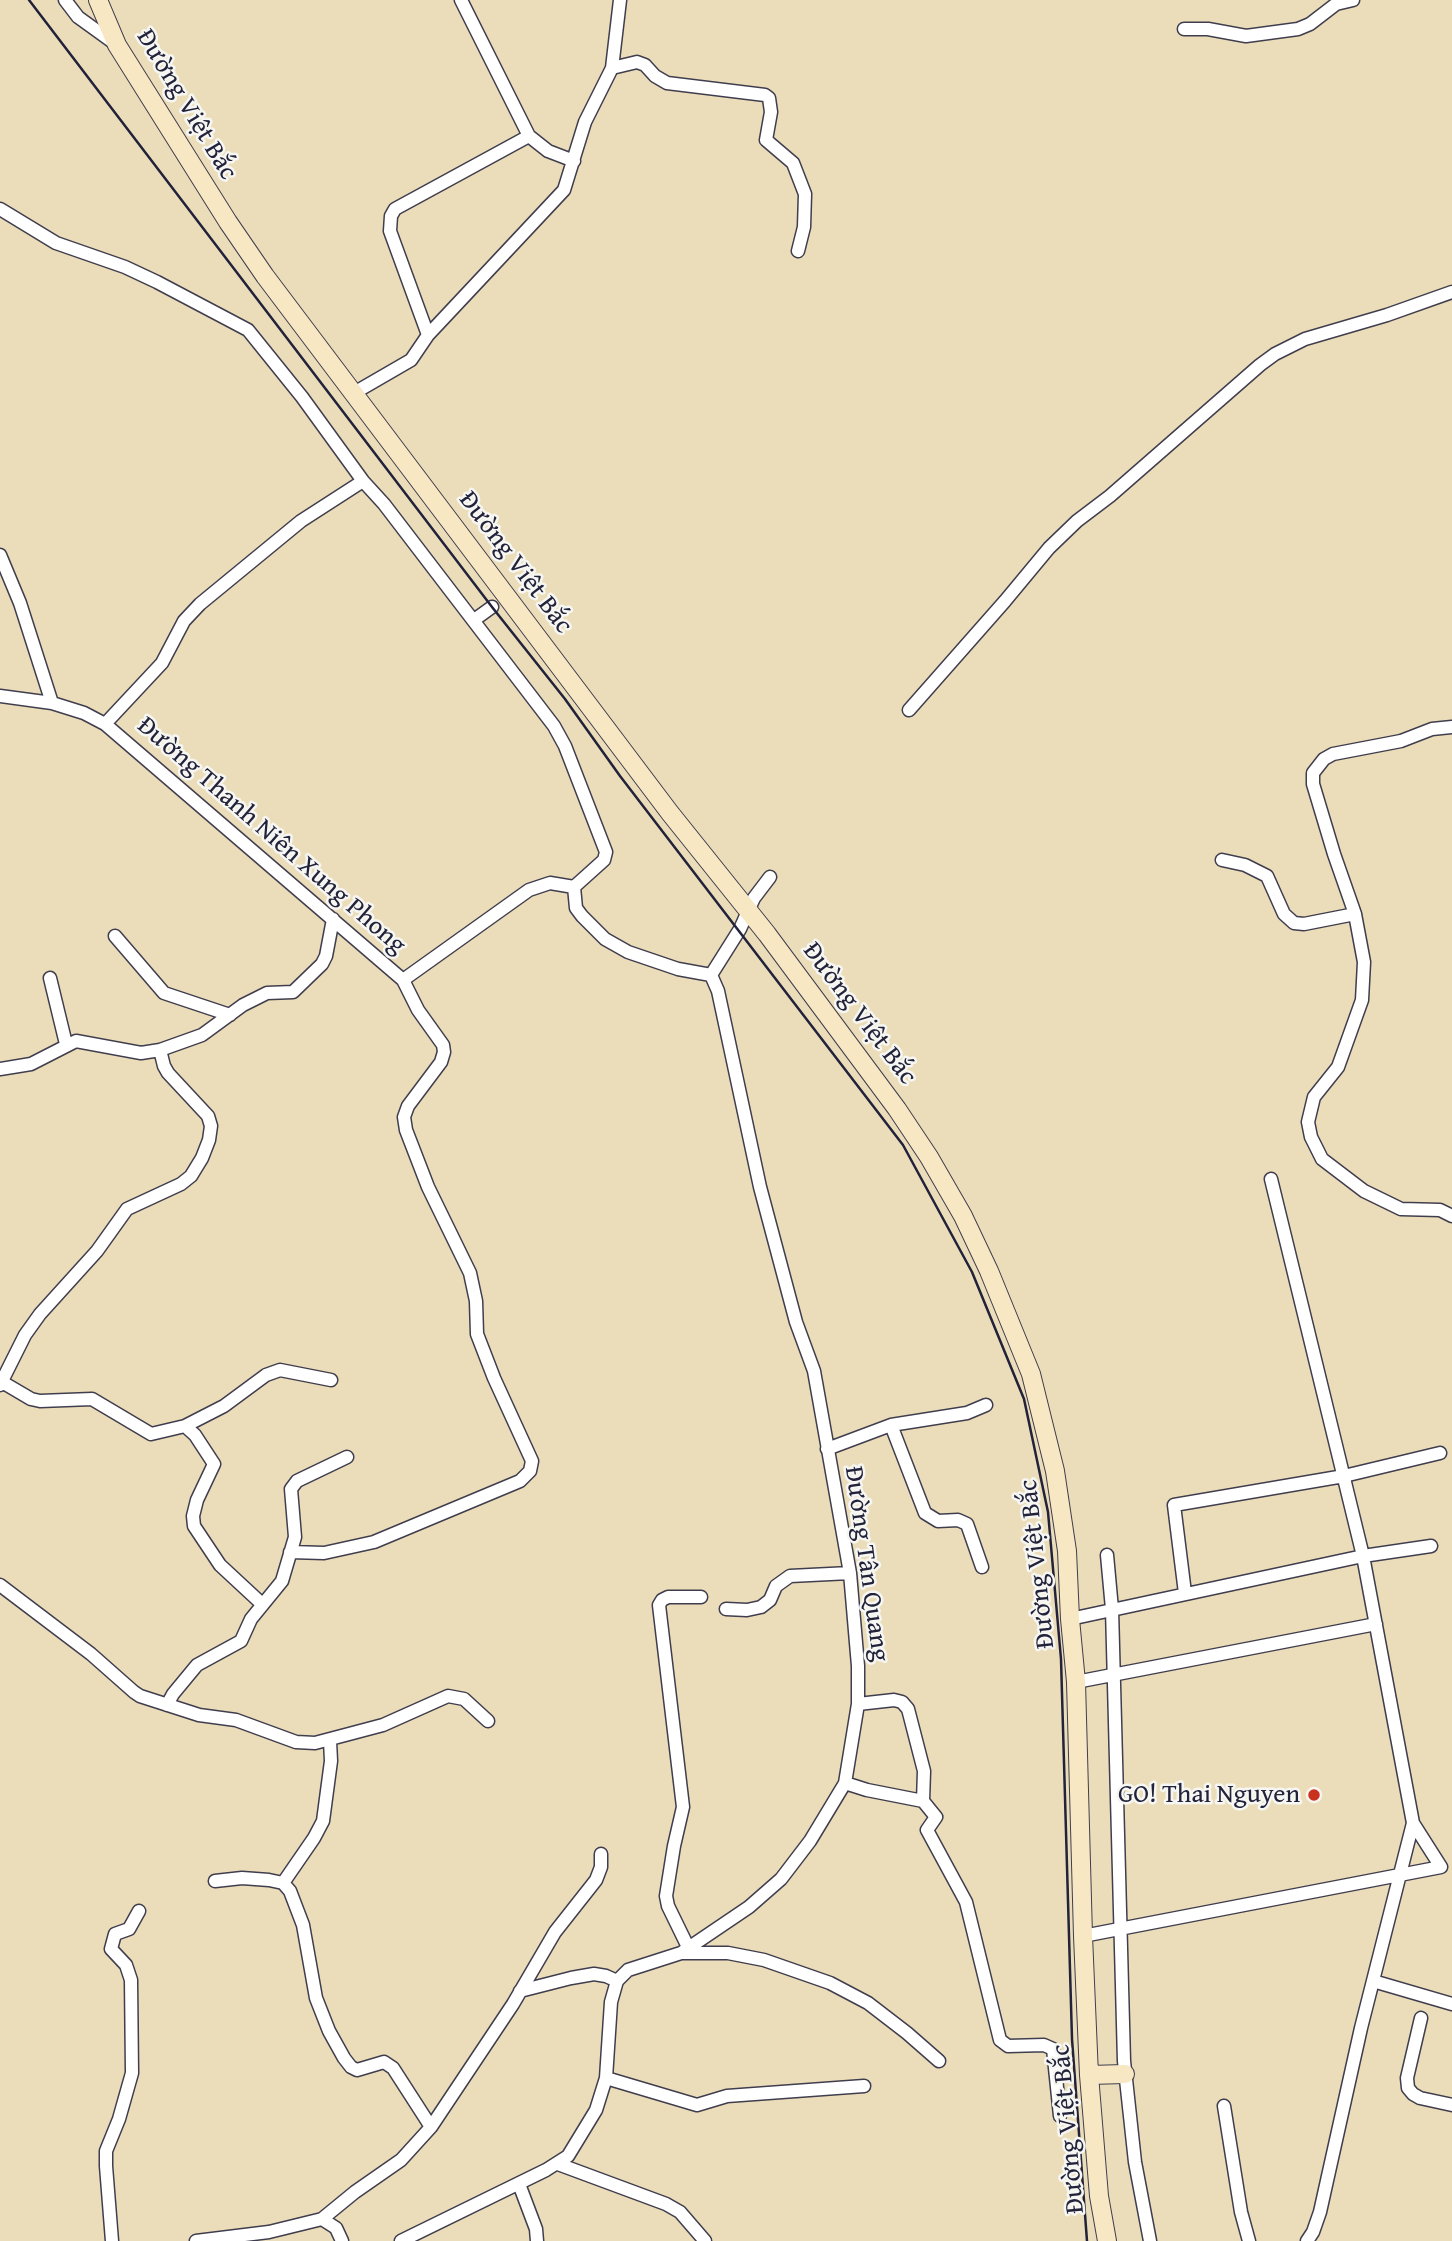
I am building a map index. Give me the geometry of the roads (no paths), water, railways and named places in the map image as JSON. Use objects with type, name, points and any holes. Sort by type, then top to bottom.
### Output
[{"type":"main road","name":"Đường Việt Bắc","points":[[98,0],[117,45],[265,276],[897,1110],[929,1157],[963,1216],[989,1271],[1027,1363],[1043,1420],[1062,1509],[1076,1682],[1089,2075],[1097,2185],[1107,2241]]},
{"type":"main road","points":[[1089,2075],[1125,2074]]},
{"type":"street","points":[[65,0],[78,17],[117,45]]},
{"type":"street","points":[[461,0],[528,136],[548,151],[574,161]]},
{"type":"street","points":[[354,393],[411,360],[428,335],[564,190],[585,122],[612,68],[620,0]]},
{"type":"street","points":[[1184,29],[1208,29],[1246,36],[1298,29],[1310,24],[1340,2],[1353,0]]},
{"type":"street","points":[[612,68],[637,62],[645,65],[655,76],[667,83],[765,95],[769,98],[771,112],[766,140],[793,163],[805,194],[804,227],[798,251]]},
{"type":"street","points":[[428,335],[390,231],[391,216],[395,209],[528,136]]},
{"type":"street","points":[[0,209],[56,243],[125,267],[248,330],[302,397],[363,481],[474,620],[560,736],[606,852],[604,860],[574,887],[576,908],[605,939],[628,952],[678,969],[711,975],[740,929],[754,898],[770,877]]},
{"type":"street","points":[[909,710],[1049,548],[1260,365],[1305,339],[1387,315],[1452,292]]},
{"type":"street","points":[[105,724],[162,663],[184,621],[200,604],[301,521],[363,481]]},
{"type":"street","points":[[0,555],[20,603],[52,703]]},
{"type":"street","points":[[474,620],[492,607]]},
{"type":"street","name":"Đường Thanh Niên Xung Phong","points":[[0,696],[52,703],[84,713],[105,724],[403,980],[529,890],[550,883],[574,887]]},
{"type":"street","points":[[1452,727],[1432,729],[1401,741],[1333,754],[1324,758],[1313,773],[1313,784],[1355,914],[1364,962],[1362,1000],[1338,1067],[1311,1103],[1308,1122],[1311,1137],[1325,1163],[1364,1191],[1401,1209],[1440,1210],[1452,1216]]},
{"type":"street","points":[[1222,860],[1245,865],[1267,876],[1284,914],[1294,923],[1304,924],[1355,914]]},
{"type":"street","points":[[0,1069],[31,1064],[66,1044],[86,1041],[142,1053],[160,1051],[202,1035],[243,1005],[267,993],[293,992],[322,964],[333,919]]},
{"type":"street","points":[[115,936],[164,993],[230,1015]]},
{"type":"street","name":"Đường Tân Quang","points":[[617,1981],[628,1970],[684,1950],[749,1906],[781,1879],[810,1841],[845,1783],[858,1704],[858,1666],[849,1573],[814,1371],[796,1322],[771,1227],[718,991],[711,975]]},
{"type":"street","points":[[50,978],[66,1044]]},
{"type":"street","points":[[290,1552],[324,1552],[374,1542],[520,1481],[530,1471],[533,1461],[477,1335],[476,1301],[470,1273],[428,1187],[406,1130],[404,1117],[408,1106],[441,1062],[444,1052],[443,1045],[418,1010],[403,980]]},
{"type":"street","points":[[160,1051],[169,1073],[208,1116],[211,1126],[202,1158],[191,1176],[181,1184],[127,1209],[122,1214],[97,1251],[40,1314],[25,1335],[1,1384],[40,1401],[92,1399],[151,1434],[185,1426],[225,1406],[266,1375],[280,1370],[331,1380]]},
{"type":"street","points":[[1083,1936],[1441,1867],[1413,1823],[1363,1556],[1271,1179]]},
{"type":"street","points":[[827,1449],[891,1426],[967,1413],[986,1405]]},
{"type":"street","points":[[185,1426],[195,1435],[214,1464],[198,1500],[193,1516],[194,1526],[220,1564],[261,1604]]},
{"type":"street","points":[[891,1426],[925,1513],[937,1521],[958,1520],[967,1524],[982,1567]]},
{"type":"street","points":[[1185,1593],[1174,1505],[1344,1476],[1440,1453]]},
{"type":"street","points":[[167,1705],[173,1693],[197,1665],[241,1641],[261,1604],[282,1581],[296,1532],[291,1489],[297,1481],[347,1457]]},
{"type":"street","points":[[1070,1619],[1363,1556],[1431,1546]]},
{"type":"street","points":[[1107,1555],[1112,1609],[1125,2074],[1135,2162],[1150,2241]]},
{"type":"street","points":[[726,1609],[747,1610],[761,1607],[770,1600],[776,1586],[790,1576],[849,1573]]},
{"type":"street","points":[[0,1585],[91,1654],[134,1692],[206,1717],[236,1720],[296,1742],[330,1741],[383,1725],[448,1696],[464,1699],[488,1721]]},
{"type":"street","points":[[701,1597],[667,1597],[660,1605],[684,1807],[666,1896],[684,1950],[728,1953],[764,1960],[830,1983],[868,2003],[939,2061]]},
{"type":"street","points":[[1076,1682],[1376,1624]]},
{"type":"street","points":[[858,1704],[894,1700],[902,1702],[908,1709],[924,1771],[923,1801]]},
{"type":"street","points":[[283,1883],[323,1821],[331,1760],[330,1741]]},
{"type":"street","points":[[845,1783],[923,1801],[936,1817],[927,1830],[966,1902],[1000,2040],[1008,2046],[1044,2045],[1053,2049],[1060,2116]]},
{"type":"street","points":[[1307,2241],[1320,2213],[1373,1981],[1413,1823]]},
{"type":"street","points":[[196,2241],[269,2232],[322,2219],[401,2160],[431,2127],[463,2083],[555,1932],[596,1880],[601,1867],[601,1854]]},
{"type":"street","points":[[215,1881],[242,1878],[283,1883],[296,1904],[303,1925],[316,1998],[329,2031],[344,2057],[351,2067],[357,2070],[384,2062],[393,2068],[431,2127]]},
{"type":"street","points":[[112,2241],[106,2151],[119,2119],[132,2073],[131,1980],[126,1965],[111,1949],[115,1934],[129,1929],[139,1910]]},
{"type":"street","points":[[401,2241],[558,2164],[568,2156],[596,2110],[606,2078],[611,2002],[617,1981],[594,1974],[520,1992]]},
{"type":"street","points":[[1373,1981],[1452,2004]]},
{"type":"street","points":[[1421,2018],[1407,2078],[1408,2088],[1420,2098],[1452,2105]]},
{"type":"street","points":[[606,2078],[697,2105],[727,2096],[864,2086]]},
{"type":"street","points":[[1224,2106],[1241,2212],[1249,2241]]},
{"type":"street","points":[[558,2164],[666,2204],[680,2212],[705,2241]]},
{"type":"street","points":[[519,2184],[536,2229],[537,2241]]},
{"type":"street","points":[[322,2219],[336,2228],[342,2241]]},
{"type":"railway","points":[[29,0],[903,1145],[972,1272],[1024,1399],[1048,1512],[1061,1659],[1072,2039],[1087,2241]]},
{"type":"place","name":"GO! Thai Nguyen","points":[[1314,1795]]}]
